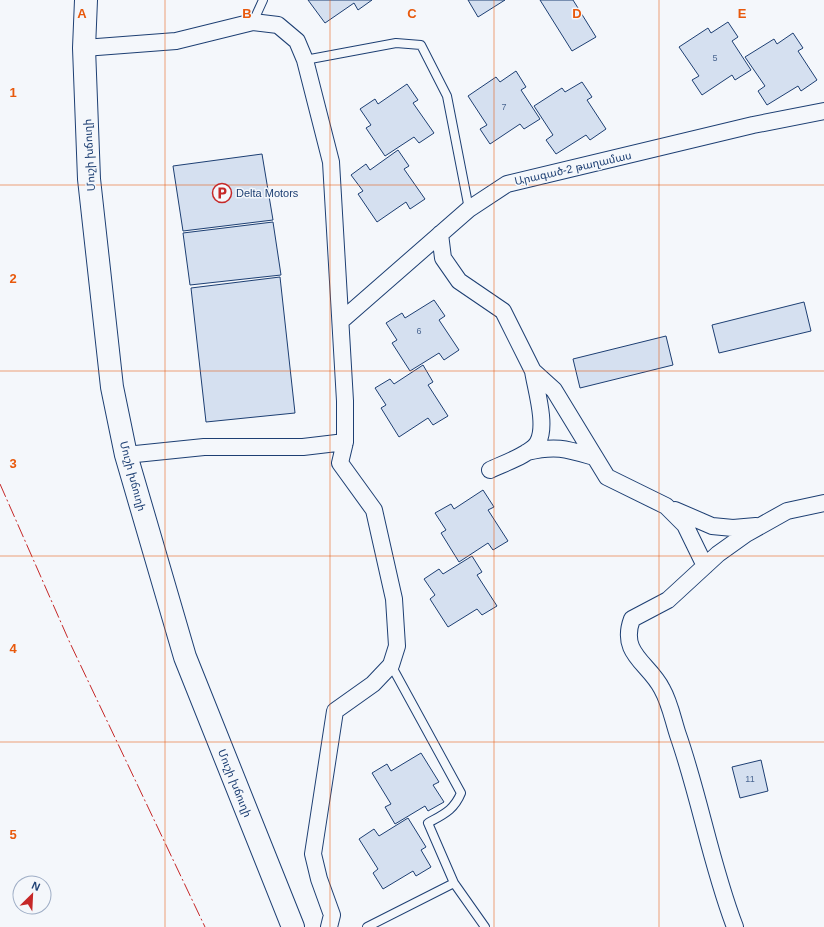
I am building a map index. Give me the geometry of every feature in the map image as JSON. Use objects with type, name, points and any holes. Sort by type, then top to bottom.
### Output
[{"type":"street","name":"Մուշի խճուղի","points":[[85,2],[84,48],[90,186],[112,387],[126,455],[185,657],[293,927]]},
{"type":"street","points":[[84,48],[176,41],[253,22],[278,25],[297,41],[305,60],[331,162],[342,320],[345,401],[345,442],[340,463],[374,510],[394,599],[397,646],[391,666],[373,684],[335,711],[313,854],[319,879],[332,915],[329,927]]},
{"type":"street","name":"Արագած-2 թաղամաս","points":[[342,320],[469,209],[506,184],[753,125],[824,111]]},
{"type":"street","points":[[440,234],[443,258],[459,281],[503,311],[533,371],[542,426],[538,442],[527,452]]},
{"type":"street","points":[[533,371],[554,390],[607,477],[666,506],[712,526],[733,528],[760,526]]},
{"type":"street","points":[[126,455],[204,447],[303,447],[345,442]]},
{"type":"street","points":[[490,470],[527,452],[548,447],[568,450],[594,457]]},
{"type":"street","points":[[735,927],[726,903],[690,768],[662,689],[632,650],[627,632],[632,619],[668,600],[718,554],[760,526],[787,511],[824,503]]},
{"type":"street","points":[[666,506],[685,525],[705,566]]},
{"type":"lane","points":[[253,22],[263,0]]},
{"type":"lane","points":[[305,60],[396,43],[421,45],[447,96],[469,209]]},
{"type":"lane","points":[[391,666],[461,793],[456,804],[446,814],[428,823],[454,883],[485,927]]},
{"type":"lane","points":[[367,927],[454,883]]},
{"type":"building","points":[[308,0],[372,0],[358,10],[354,3],[325,23]]},
{"type":"building","points":[[468,0],[505,0],[478,17]]},
{"type":"building","points":[[540,0],[573,0],[596,37],[572,51]]},
{"type":"building","points":[[728,22],[738,37],[732,41],[751,70],[735,80],[732,75],[702,95],[692,80],[699,76],[679,47],[708,28],[711,33]]},
{"type":"building","points":[[793,33],[803,48],[798,51],[817,80],[801,91],[798,86],[767,105],[758,91],[765,86],[745,57],[774,39],[777,44]]},
{"type":"building","points":[[516,71],[526,87],[521,90],[540,119],[524,129],[520,124],[490,144],[480,129],[487,125],[468,96],[496,77],[500,82]]},
{"type":"building","points":[[582,82],[592,97],[587,100],[606,129],[590,140],[586,135],[556,154],[546,140],[553,135],[534,106],[562,88],[565,92]]},
{"type":"building","points":[[407,84],[418,100],[413,103],[434,133],[419,143],[414,137],[385,156],[366,128],[371,125],[360,109],[375,99],[378,104]]},
{"type":"building","points":[[398,150],[409,166],[404,169],[425,199],[410,209],[406,202],[377,222],[358,194],[363,191],[351,175],[366,164],[370,170]]},
{"type":"building","name":"Delta Motors","points":[[262,154],[273,220],[183,231],[173,166]]},
{"type":"building","points":[[273,222],[281,275],[190,285],[183,233]]},
{"type":"building","points":[[280,277],[295,413],[206,422],[191,288]]},
{"type":"building","points":[[434,300],[445,316],[439,320],[459,350],[444,360],[439,353],[410,371],[392,343],[397,340],[386,323],[402,313],[405,318]]},
{"type":"building","points":[[804,302],[811,331],[719,353],[712,325]]},
{"type":"building","points":[[666,336],[673,365],[580,388],[573,359]]},
{"type":"building","points":[[423,365],[433,382],[428,385],[448,416],[433,425],[428,418],[399,437],[381,408],[386,405],[375,388],[390,379],[394,384]]},
{"type":"building","points":[[483,490],[494,507],[488,510],[508,541],[493,550],[488,543],[459,562],[441,533],[446,530],[435,513],[451,504],[454,509]]},
{"type":"building","points":[[472,556],[482,572],[477,575],[497,606],[482,615],[477,609],[448,627],[430,599],[435,595],[424,579],[439,569],[443,574]]},
{"type":"building","points":[[421,753],[439,782],[433,785],[444,802],[428,811],[425,806],[395,824],[385,807],[391,804],[372,773],[387,764],[391,771]]},
{"type":"building","points":[[761,760],[768,791],[740,798],[732,767]]},
{"type":"building","points":[[408,818],[426,847],[421,850],[431,867],[416,876],[413,871],[383,889],[373,873],[378,869],[359,839],[374,829],[379,836]]},
{"type":"power","points":[[0,484],[70,643],[205,927]]},
{"type":"place","name":"Delta Motors","points":[[222,193]]}]
